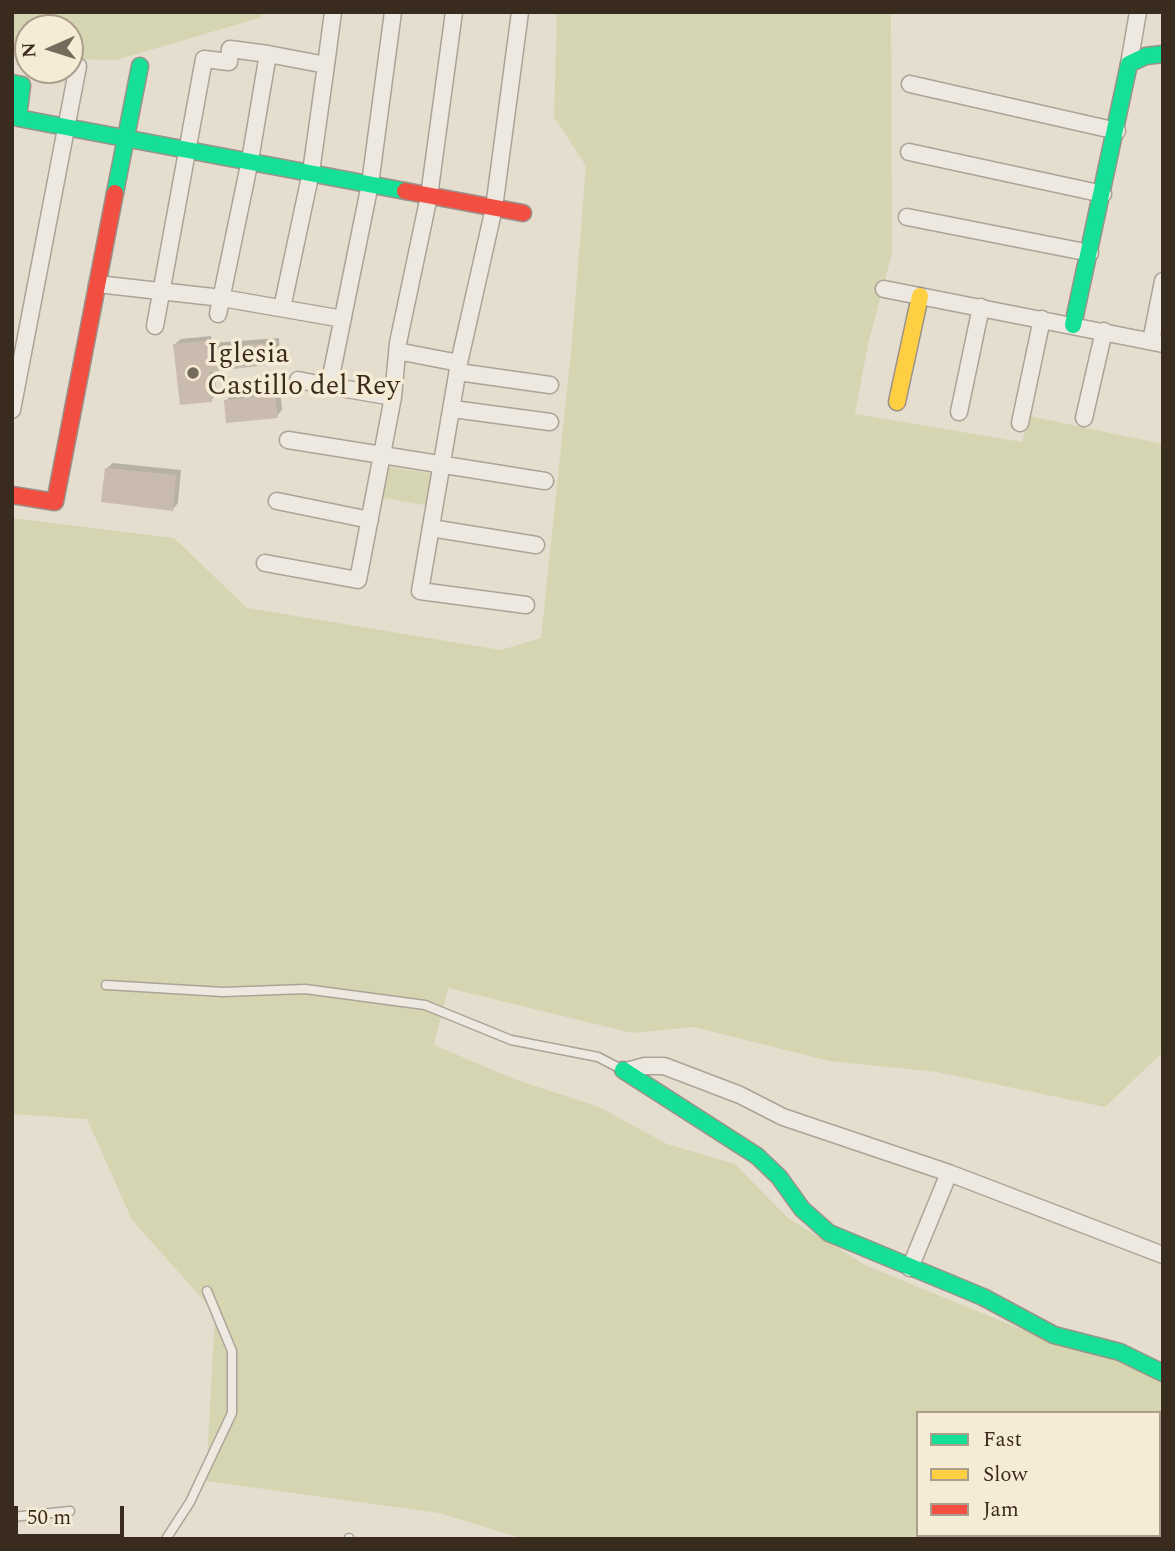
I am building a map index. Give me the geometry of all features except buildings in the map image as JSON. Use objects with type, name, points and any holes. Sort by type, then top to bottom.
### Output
[{"type":"street","points":[[282,308],[312,172],[333,12]]},
{"type":"street","points":[[329,386],[370,184],[393,12]]},
{"type":"street","points":[[265,563],[358,580],[393,397],[398,347],[429,196],[454,12]]},
{"type":"street","points":[[520,12],[494,208],[459,368],[420,591],[526,605]]},
{"type":"street","points":[[1073,325],[1117,131],[1138,12]]},
{"type":"street","points":[[155,326],[204,59],[229,62],[230,49],[326,65]]},
{"type":"street","points":[[220,306],[250,160],[268,54]]},
{"type":"street","points":[[1129,64],[1146,56],[1163,54]]},
{"type":"street","points":[[12,495],[55,502],[140,66]]},
{"type":"street","points":[[12,83],[22,85],[15,120],[250,160],[523,213]]},
{"type":"street","points":[[12,410],[75,84]]},
{"type":"street","points":[[910,84],[1117,131]]},
{"type":"street","points":[[909,152],[1102,194]]},
{"type":"street","points":[[907,218],[1090,253]]},
{"type":"street","points":[[884,289],[1157,342],[1163,281]]},
{"type":"street","points":[[97,284],[162,290],[220,306],[282,308],[343,319]]},
{"type":"street","points":[[897,402],[920,296]]},
{"type":"street","points":[[959,412],[981,307]]},
{"type":"street","points":[[1020,423],[1042,319]]},
{"type":"street","points":[[1084,418],[1104,331]]},
{"type":"street","points":[[398,347],[459,368],[550,385]]},
{"type":"street","points":[[298,380],[393,397]]},
{"type":"street","points":[[453,409],[550,422]]},
{"type":"street","points":[[288,440],[545,481]]},
{"type":"street","points":[[277,501],[370,520]]},
{"type":"street","points":[[432,528],[536,545]]},
{"type":"street","points":[[625,1071],[645,1066],[664,1066],[740,1095],[783,1117],[949,1173],[1163,1255]]},
{"type":"street","points":[[625,1071],[757,1156],[779,1177],[802,1209],[829,1233],[983,1297],[1054,1335],[1120,1352],[1163,1373]]},
{"type":"street","points":[[910,1268],[949,1173]]},
{"type":"lane","points":[[106,985],[223,992],[304,989],[425,1005],[511,1040],[598,1058],[625,1071]]},
{"type":"lane","points":[[166,1539],[190,1502],[232,1413],[232,1351],[207,1291]]},
{"type":"lane","points":[[12,1517],[70,1511]]},
{"type":"green space","points":[[12,12],[266,12],[259,18],[116,60],[84,59],[84,14],[14,14],[12,57]]},
{"type":"green space","points":[[557,12],[891,12],[892,253],[868,344],[855,414],[1022,442],[1029,416],[1163,444],[1163,1052],[1105,1107],[937,1072],[829,1061],[694,1027],[632,1033],[448,988],[434,1045],[514,1079],[599,1107],[667,1144],[735,1164],[788,1218],[867,1266],[1067,1348],[1140,1362],[1163,1383],[1161,1470],[1161,1411],[916,1411],[916,1537],[1118,1539],[524,1539],[439,1513],[206,1481],[215,1313],[132,1220],[87,1119],[12,1114],[12,518],[174,538],[247,608],[501,650],[541,638],[571,352],[586,166],[554,117]]},
{"type":"green space","points":[[388,467],[435,474],[430,506],[383,498]]},
{"type":"traffic: fast","points":[[1073,325],[1129,64],[1146,56],[1163,54]]},
{"type":"traffic: fast","points":[[115,193],[140,66]]},
{"type":"traffic: fast","points":[[12,83],[22,85],[18,118],[405,191]]},
{"type":"traffic: fast","points":[[623,1070],[757,1156],[779,1177],[802,1209],[829,1233],[983,1297],[1054,1335],[1120,1352],[1163,1373]]},
{"type":"traffic: slow","points":[[897,402],[920,296]]},
{"type":"traffic: jam","points":[[405,191],[523,213]]},
{"type":"traffic: jam","points":[[12,495],[55,502],[115,193]]},
{"type":"place","name":"Iglesia Castillo del Rey","points":[[193,373]]}]
